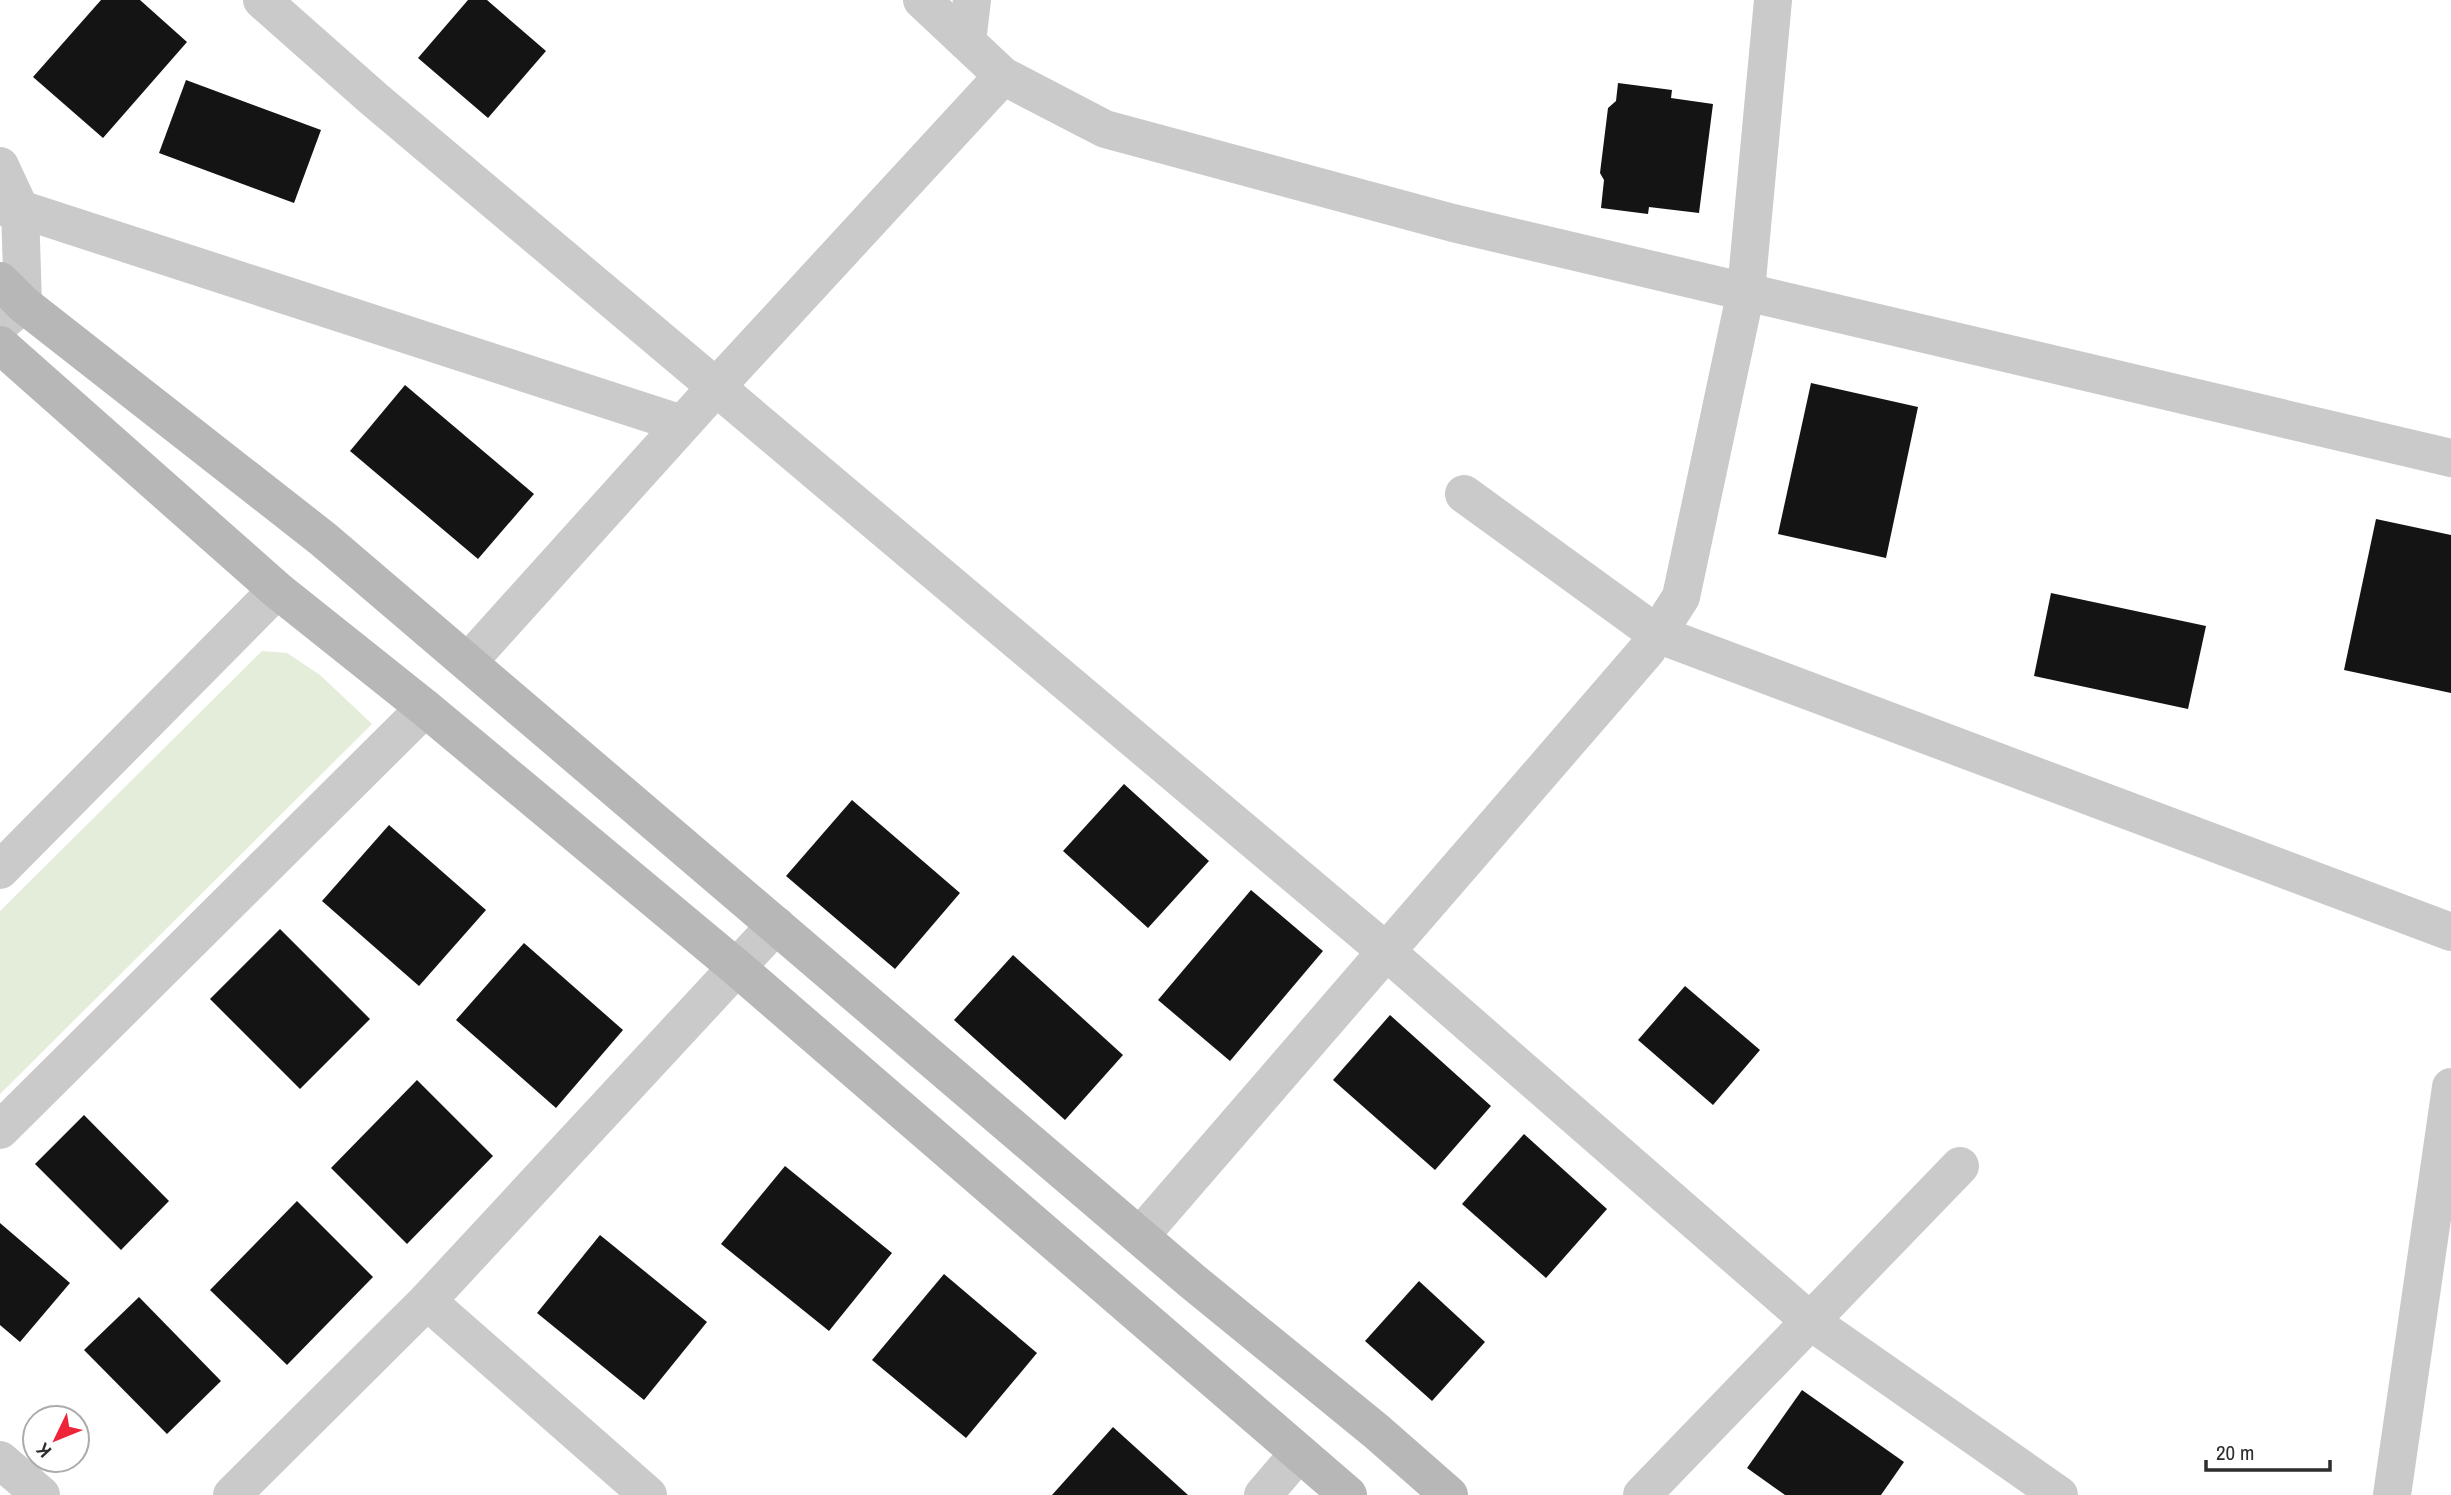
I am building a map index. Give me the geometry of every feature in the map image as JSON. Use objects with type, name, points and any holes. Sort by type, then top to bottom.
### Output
[{"type":"street","points":[[262,0],[374,99],[1388,953],[1810,1321],[2059,1495]]},
{"type":"street","points":[[922,0],[1003,76],[1105,129],[1453,223],[2451,458]]},
{"type":"street","points":[[967,42],[972,0]]},
{"type":"street","points":[[1140,1236],[1388,953],[1647,650],[1681,597],[1746,291],[1773,0]]},
{"type":"street","points":[[468,662],[682,424],[1003,76]]},
{"type":"street","points":[[0,166],[10,208],[8,303],[323,539],[1140,1236],[1376,1431],[1449,1495]]},
{"type":"street","points":[[10,208],[682,424]]},
{"type":"street","points":[[0,345],[277,590],[425,708],[736,967],[1348,1495]]},
{"type":"street","points":[[1464,494],[1657,634],[2451,932]]},
{"type":"street","points":[[0,870],[277,590]]},
{"type":"street","points":[[0,1130],[425,708]]},
{"type":"street","points":[[232,1495],[427,1301],[776,925]]},
{"type":"street","points":[[2392,1495],[2451,1087]]},
{"type":"street","points":[[1642,1495],[1960,1166]]},
{"type":"street","points":[[427,1301],[648,1495]]},
{"type":"street","points":[[1263,1495],[1299,1453]]},
{"type":"street","points":[[0,1460],[41,1495]]},
{"type":"green space","points":[[262,651],[287,653],[320,675],[372,724],[0,1094],[0,911]]},
{"type":"building","points":[[101,0],[140,0],[187,42],[103,138],[33,77]]},
{"type":"building","points":[[468,0],[487,0],[546,51],[488,118],[418,58]]},
{"type":"building","points":[[186,80],[321,130],[294,203],[159,153]]},
{"type":"building","points":[[1618,83],[1672,90],[1671,98],[1713,104],[1699,213],[1649,207],[1648,214],[1601,208],[1604,180],[1600,173],[1608,108],[1616,101]]},
{"type":"building","points":[[1811,383],[1918,407],[1886,558],[1778,534]]},
{"type":"building","points":[[405,385],[534,494],[478,559],[350,451]]},
{"type":"building","points":[[2376,519],[2451,535],[2451,693],[2344,670]]},
{"type":"building","points":[[2051,593],[2206,626],[2188,709],[2034,676]]},
{"type":"building","points":[[1124,784],[1209,861],[1148,928],[1063,851]]},
{"type":"building","points":[[852,800],[960,893],[895,969],[786,876]]},
{"type":"building","points":[[389,825],[486,910],[419,986],[322,901]]},
{"type":"building","points":[[1251,890],[1323,951],[1230,1061],[1158,1000]]},
{"type":"building","points":[[280,929],[370,1019],[300,1089],[210,999]]},
{"type":"building","points":[[524,943],[623,1030],[556,1108],[456,1020]]},
{"type":"building","points":[[1013,955],[1123,1055],[1065,1120],[954,1020]]},
{"type":"building","points":[[1685,986],[1760,1050],[1713,1105],[1638,1040]]},
{"type":"building","points":[[1390,1015],[1491,1106],[1435,1170],[1333,1080]]},
{"type":"building","points":[[417,1080],[493,1156],[407,1244],[331,1168]]},
{"type":"building","points":[[84,1115],[169,1201],[121,1250],[35,1164]]},
{"type":"building","points":[[1524,1134],[1607,1209],[1546,1278],[1462,1204]]},
{"type":"building","points":[[785,1166],[892,1253],[829,1331],[721,1244]]},
{"type":"building","points":[[297,1201],[373,1277],[287,1365],[210,1290]]},
{"type":"building","points":[[0,1223],[70,1283],[20,1342],[0,1325]]},
{"type":"building","points":[[600,1235],[707,1322],[644,1400],[537,1313]]},
{"type":"building","points":[[944,1274],[1037,1353],[966,1438],[872,1360]]},
{"type":"building","points":[[1419,1281],[1485,1342],[1432,1401],[1365,1341]]},
{"type":"building","points":[[139,1297],[221,1381],[167,1434],[84,1350]]},
{"type":"building","points":[[1802,1390],[1904,1462],[1881,1495],[1785,1495],[1747,1468]]},
{"type":"building","points":[[1113,1427],[1188,1495],[1052,1495]]}]
